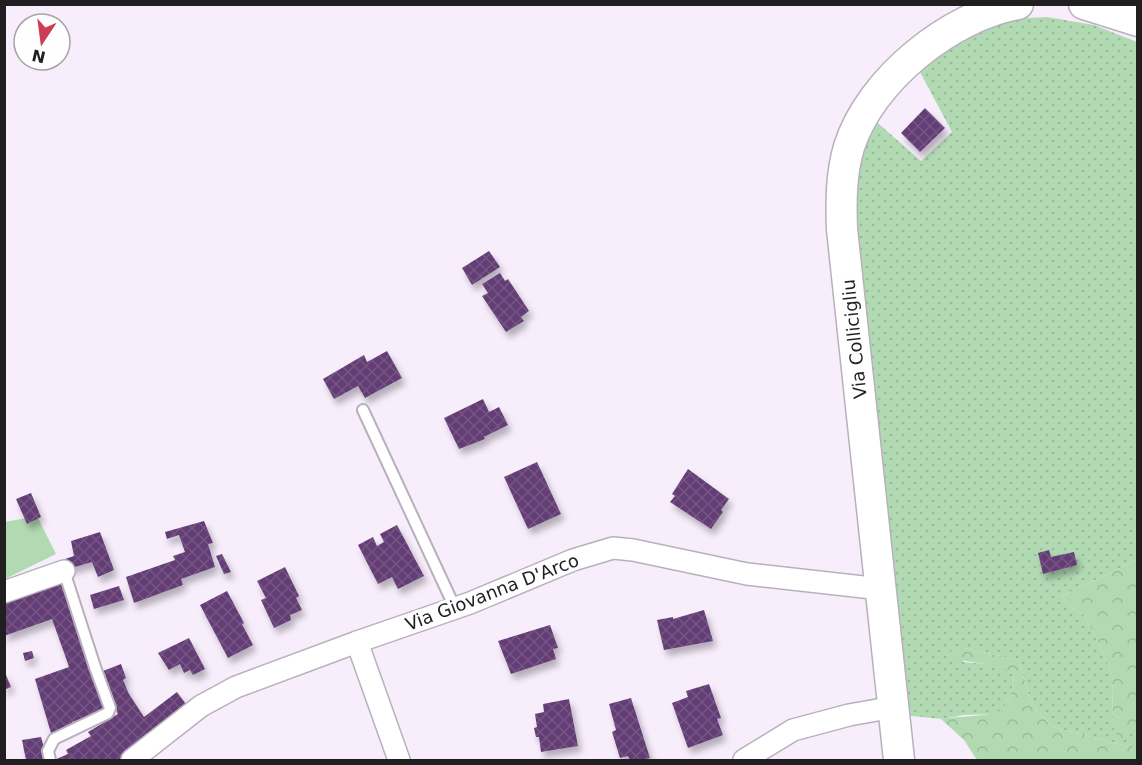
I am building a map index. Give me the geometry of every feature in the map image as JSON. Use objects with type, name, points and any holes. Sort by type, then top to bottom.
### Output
[{"type":"main road","name":"Via Collicigliu","points":[[899,760],[842,229],[841,204],[845,164],[850,145],[869,106],[905,65],[941,37],[963,24],[1018,4]]},
{"type":"main road","points":[[1084,4],[1106,9],[1137,21]]},
{"type":"street","name":"Via Giovanna D'Arco","points":[[132,760],[184,718],[220,695],[357,642],[455,608],[573,560],[613,548],[633,550],[747,574],[881,589]]},
{"type":"street","points":[[4,592],[64,571]]},
{"type":"street","points":[[357,642],[399,760]]},
{"type":"street","points":[[744,760],[793,730],[849,715],[894,707]]},
{"type":"lane","points":[[363,410],[455,608]]},
{"type":"lane","points":[[50,760],[48,751],[54,740],[108,713],[111,708],[95,667],[64,571]]},
{"type":"green space","points":[[1047,17],[1094,25],[1137,42],[1137,560],[1062,596],[1070,607],[1083,614],[1112,674],[1113,727],[1136,732],[1137,709],[1137,749],[1053,727],[1037,711],[1029,696],[1019,660],[964,648],[963,662],[1000,665],[1014,675],[1012,691],[1003,710],[994,714],[964,715],[941,719],[903,715],[851,204],[871,117],[921,161],[952,132],[920,72],[962,39],[1003,19]]},
{"type":"green space","points":[[37,516],[56,554],[5,579],[5,522]]},
{"type":"green space","points":[[1137,560],[1136,732],[1119,739],[1113,727],[1112,674],[1083,614],[1070,607],[1062,596]]},
{"type":"green space","points":[[953,647],[1019,660],[1029,696],[1037,711],[1053,727],[1137,749],[1137,760],[977,760],[964,740],[941,719],[1003,710],[1012,691],[1014,676],[999,667],[949,657]]},
{"type":"building","points":[[925,108],[945,128],[920,152],[901,133]]},
{"type":"building","points":[[489,251],[500,267],[472,285],[462,268]]},
{"type":"building","points":[[500,273],[505,281],[508,279],[529,311],[521,317],[524,321],[506,332],[482,296],[488,293],[482,284]]},
{"type":"building","points":[[387,351],[402,378],[365,398],[358,386],[334,399],[323,379],[364,355],[367,362]]},
{"type":"building","points":[[483,399],[489,412],[499,407],[508,425],[484,437],[485,439],[459,449],[444,418]]},
{"type":"building","points":[[537,462],[561,514],[528,529],[504,477]]},
{"type":"building","points":[[688,469],[729,499],[711,529],[670,502],[675,496],[672,494]]},
{"type":"building","points":[[31,493],[41,517],[27,524],[16,499]]},
{"type":"building","points":[[204,521],[213,543],[208,544],[215,567],[181,579],[183,585],[134,603],[126,577],[175,560],[173,556],[185,552],[179,535],[167,539],[165,532]]},
{"type":"building","points":[[397,525],[424,576],[398,589],[392,577],[378,584],[358,545],[373,537],[377,546],[384,542],[380,534]]},
{"type":"building","points":[[100,532],[114,570],[98,577],[92,562],[68,569],[65,559],[74,556],[71,541]]},
{"type":"building","points":[[1049,550],[1051,557],[1074,552],[1077,565],[1043,574],[1038,553]]},
{"type":"building","points":[[222,554],[231,572],[224,574],[216,556]]},
{"type":"building","points":[[285,567],[299,596],[296,598],[302,610],[290,615],[291,620],[274,628],[261,600],[266,598],[257,581]]},
{"type":"building","points":[[62,581],[105,711],[72,722],[73,725],[51,733],[35,679],[69,667],[52,619],[4,636],[4,602],[41,589],[43,591],[41,586]]},
{"type":"building","points":[[119,586],[124,600],[94,609],[90,595]]},
{"type":"building","points":[[227,591],[253,645],[228,658],[200,605]]},
{"type":"building","points":[[704,610],[713,641],[664,650],[657,620],[673,617],[673,619]]},
{"type":"building","points":[[550,625],[558,648],[553,649],[556,659],[511,674],[498,641]]},
{"type":"building","points":[[189,638],[205,669],[193,675],[190,670],[184,673],[180,664],[169,670],[158,653]]},
{"type":"building","points":[[32,651],[34,658],[25,661],[23,653]]},
{"type":"building","points":[[121,664],[126,678],[123,680],[129,694],[144,717],[177,692],[188,707],[120,760],[54,760],[68,754],[66,750],[91,736],[88,732],[118,714],[104,682],[107,680],[103,671]]},
{"type":"building","points":[[4,670],[11,687],[4,690]]},
{"type":"building","points":[[709,684],[721,718],[717,719],[723,735],[688,748],[672,703],[688,697],[686,691]]},
{"type":"building","points":[[631,698],[650,758],[630,760],[628,756],[620,758],[612,732],[616,730],[609,704]]},
{"type":"building","points":[[569,699],[578,746],[541,752],[539,737],[536,737],[534,728],[537,727],[535,714],[544,712],[543,704]]},
{"type":"building","points":[[41,737],[45,760],[26,760],[22,740]]}]
